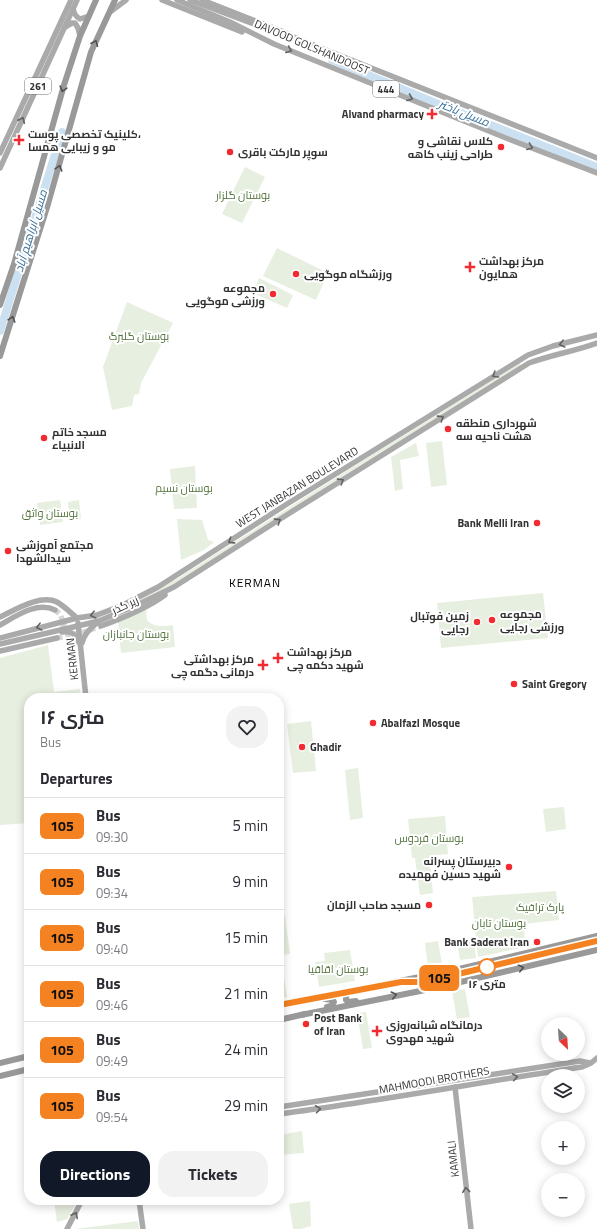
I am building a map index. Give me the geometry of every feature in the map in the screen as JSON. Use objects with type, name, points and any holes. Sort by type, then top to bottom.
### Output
[{"type":"highway","points":[[0,305],[14,264],[64,85],[80,36],[96,0]]},
{"type":"highway","points":[[0,356],[48,204],[91,52],[115,0]]},
{"type":"highway","points":[[374,1000],[349,1002],[346,998],[350,993],[597,936]]},
{"type":"highway","points":[[284,1019],[435,988],[597,950]]},
{"type":"highway","points":[[284,1004],[372,988]]},
{"type":"highway","points":[[296,1002],[330,998],[334,1002],[331,1006],[301,1015]]},
{"type":"highway","points":[[0,1060],[24,1057]]},
{"type":"highway","points":[[0,1063],[18,1058]]},
{"type":"highway","points":[[2,1075],[24,1071]]},
{"type":"highway","points":[[0,1080],[24,1071]]},
{"type":"main road","name":"261","points":[[0,153],[71,0]]},
{"type":"main road","name":"261","points":[[0,168],[77,0]]},
{"type":"main road","points":[[108,14],[126,0]]},
{"type":"main road","points":[[162,0],[274,44]]},
{"type":"main road","name":"DAVOOD GOLSHANDOOST","points":[[177,0],[230,22],[274,44],[597,174]]},
{"type":"main road","name":"DAVOOD GOLSHANDOOST","points":[[190,0],[283,35],[291,36],[597,158]]},
{"type":"main road","points":[[202,0],[270,26],[291,36]]},
{"type":"main road","points":[[73,8],[76,17],[80,18],[88,16]]},
{"type":"main road","points":[[64,28],[68,24],[75,23],[80,36]]},
{"type":"main road","name":"WEST JANBAZAN BOULEVARD","points":[[0,638],[77,618],[92,616],[140,597],[528,355],[553,346],[597,335]]},
{"type":"main road","name":"WEST JANBAZAN BOULEVARD","points":[[0,644],[78,626],[100,624],[174,587],[529,363],[597,343]]},
{"type":"main road","points":[[528,355],[529,363]]},
{"type":"main road","name":"زیر گذر","points":[[100,624],[116,620],[157,601],[174,587]]},
{"type":"main road","points":[[0,617],[37,601],[46,600],[59,604],[77,618]]},
{"type":"main road","points":[[1,624],[31,609],[44,606],[55,610]]},
{"type":"main road","name":"KERMAN","points":[[77,618],[85,693]]},
{"type":"main road","points":[[81,650],[83,639],[89,629],[100,624]]},
{"type":"main road","points":[[40,634],[71,632],[76,636],[81,650]]},
{"type":"main road","points":[[0,651],[57,638]]},
{"type":"main road","name":"MAHMOODI BROTHERS","points":[[284,1113],[582,1067],[591,1063],[597,1058]]},
{"type":"main road","name":"MAHMOODI BROTHERS","points":[[284,1106],[580,1060],[591,1063]]},
{"type":"main road","points":[[456,1097],[460,1090],[469,1084]]},
{"type":"main road","points":[[414,1085],[415,1094]]},
{"type":"main road","name":"KAMALI","points":[[455,1087],[471,1229]]},
{"type":"main road","points":[[67,1229],[79,1205]]},
{"type":"main road","points":[[140,1205],[143,1229]]},
{"type":"green space","name":"بوستان گلزار","points":[[245,167],[265,177],[242,223],[222,214]]},
{"type":"green space","name":"ورزشگاه موگویی","points":[[277,248],[328,273],[316,300],[263,276]]},
{"type":"green space","name":"مجموعه ورزشی موگویی","points":[[259,278],[293,295],[287,308],[253,293]]},
{"type":"green space","name":"بوستان گلبرگ","points":[[127,302],[173,323],[141,383],[139,394],[134,395],[132,406],[112,410],[103,367]]},
{"type":"green space","points":[[520,363],[521,364],[519,367],[349,472],[180,581],[123,609],[91,621],[88,620],[149,593],[178,578]]},
{"type":"green space","points":[[442,441],[447,485],[431,487],[426,443]]},
{"type":"green space","points":[[416,443],[419,456],[400,460],[403,489],[395,491],[391,457]]},
{"type":"green space","name":"بوستان نسیم","points":[[195,466],[197,508],[174,509],[170,469]]},
{"type":"green space","name":"بوستان واثق","points":[[60,500],[63,522],[40,525],[37,503]]},
{"type":"green space","points":[[79,500],[81,519],[70,521],[68,502]]},
{"type":"green space","name":"بوستان نسیم","points":[[177,519],[202,520],[208,540],[214,542],[204,550],[181,560]]},
{"type":"green space","name":"مجموعه ورزشی رجایی","points":[[543,593],[548,638],[441,648],[437,603]]},
{"type":"green space","name":"بوستان جانبازان","points":[[146,609],[147,620],[150,623],[159,626],[173,625],[175,647],[121,653],[118,622]]},
{"type":"green space","points":[[48,645],[54,692],[80,689],[80,693],[24,693],[24,823],[0,825],[0,658]]},
{"type":"green space","name":"Ghadir","points":[[311,721],[316,771],[293,773],[287,724]]},
{"type":"green space","points":[[358,768],[363,818],[350,820],[345,770]]},
{"type":"green space","points":[[564,807],[566,829],[546,832],[543,809]]},
{"type":"green space","name":"بوستان فردوس","points":[[445,816],[448,854],[429,856],[433,893],[420,895],[415,858],[412,858],[408,819]]},
{"type":"green space","name":"بوستان تابان","points":[[556,891],[559,920],[524,924],[525,947],[478,957],[472,897]]},
{"type":"green space","points":[[284,916],[290,954],[284,955]]},
{"type":"green space","points":[[473,938],[476,958],[460,960],[457,940]]},
{"type":"green space","points":[[438,941],[442,964],[428,967],[425,943]]},
{"type":"green space","name":"بوستان اقاقیا","points":[[350,950],[355,981],[319,987],[315,962],[325,961],[324,953]]},
{"type":"green space","points":[[284,978],[287,997],[284,997]]},
{"type":"green space","points":[[465,989],[470,1017],[457,1019],[452,991]]},
{"type":"green space","points":[[366,1012],[372,1048],[363,1049],[357,1013]]},
{"type":"green space","points":[[302,1131],[304,1153],[284,1155],[284,1134]]},
{"type":"green space","points":[[310,1201],[311,1226],[301,1229],[293,1229],[289,1204]]},
{"type":"green space","points":[[55,1205],[75,1205],[67,1219],[57,1222]]},
{"type":"green space","points":[[138,1221],[139,1229],[75,1229]]},
{"type":"waterway","name":"مسیل باختر","points":[[332,60],[597,167]]},
{"type":"waterway","name":"مسیل ابراهیم آباد","points":[[0,331],[62,132]]},
{"type":"tunnel","points":[[55,610],[60,614],[64,624],[61,633]]},
{"type":"tunnel","points":[[57,638],[84,632],[101,626]]},
{"type":"bus line","name":"105","points":[[284,1004],[401,982],[418,982],[454,975],[597,941]]},
{"type":"place","name":"Alvand pharmacy","points":[[432,114]]},
{"type":"place","name":"کلینیک تخصصی پوست، مو و زیبایی همسا","points":[[19,140]]},
{"type":"place","name":"کلاس نقاشی و طراحی زینب کاهه","points":[[501,147]]},
{"type":"place","name":"سوپر مارکت باقری","points":[[230,152]]},
{"type":"place","name":"مرکز بهداشت همایون","points":[[470,267]]},
{"type":"place","name":"ورزشگاه موگویی","points":[[296,274]]},
{"type":"place","name":"مجموعه ورزشی موگویی","points":[[273,294]]},
{"type":"place","name":"شهرداری منطقه هشت ناحیه سه","points":[[448,429]]},
{"type":"place","name":"مسجد خاتم الانبیاء","points":[[44,438]]},
{"type":"place","name":"Bank Melli Iran","points":[[537,523]]},
{"type":"place","name":"مجتمع آموزشی سیدالشهدا","points":[[8,551]]},
{"type":"place","name":"مجموعه ورزشی رجایی","points":[[492,620]]},
{"type":"place","name":"زمین فوتبال رجایی","points":[[477,622]]},
{"type":"place","name":"مرکز بهداشت شهید دکمه چی","points":[[278,658]]},
{"type":"place","name":"مرکز بهداشتی درمانی دگمه چی","points":[[263,665]]},
{"type":"place","name":"Saint Gregory","points":[[514,684]]},
{"type":"place","name":"Abalfazl Mosque","points":[[373,723]]},
{"type":"place","name":"Ghadir","points":[[302,747]]},
{"type":"place","name":"دبیرستان پسرانه شهید حسین فهمیده","points":[[509,867]]},
{"type":"place","name":"مسجد صاحب الزمان","points":[[429,905]]},
{"type":"place","name":"Bank Saderat Iran","points":[[537,942]]},
{"type":"place","name":"۱۶ متری","points":[[487,967]]},
{"type":"place","name":"Post Bank of Iran","points":[[306,1024]]},
{"type":"place","name":"درمانگاه شبانه‌روزی شهید مهدوی","points":[[377,1031]]},
{"type":"district","name":"KERMAN","points":[[255,583]]},
{"type":"park label","name":"پارک ترافیک","points":[[540,907]]}]
